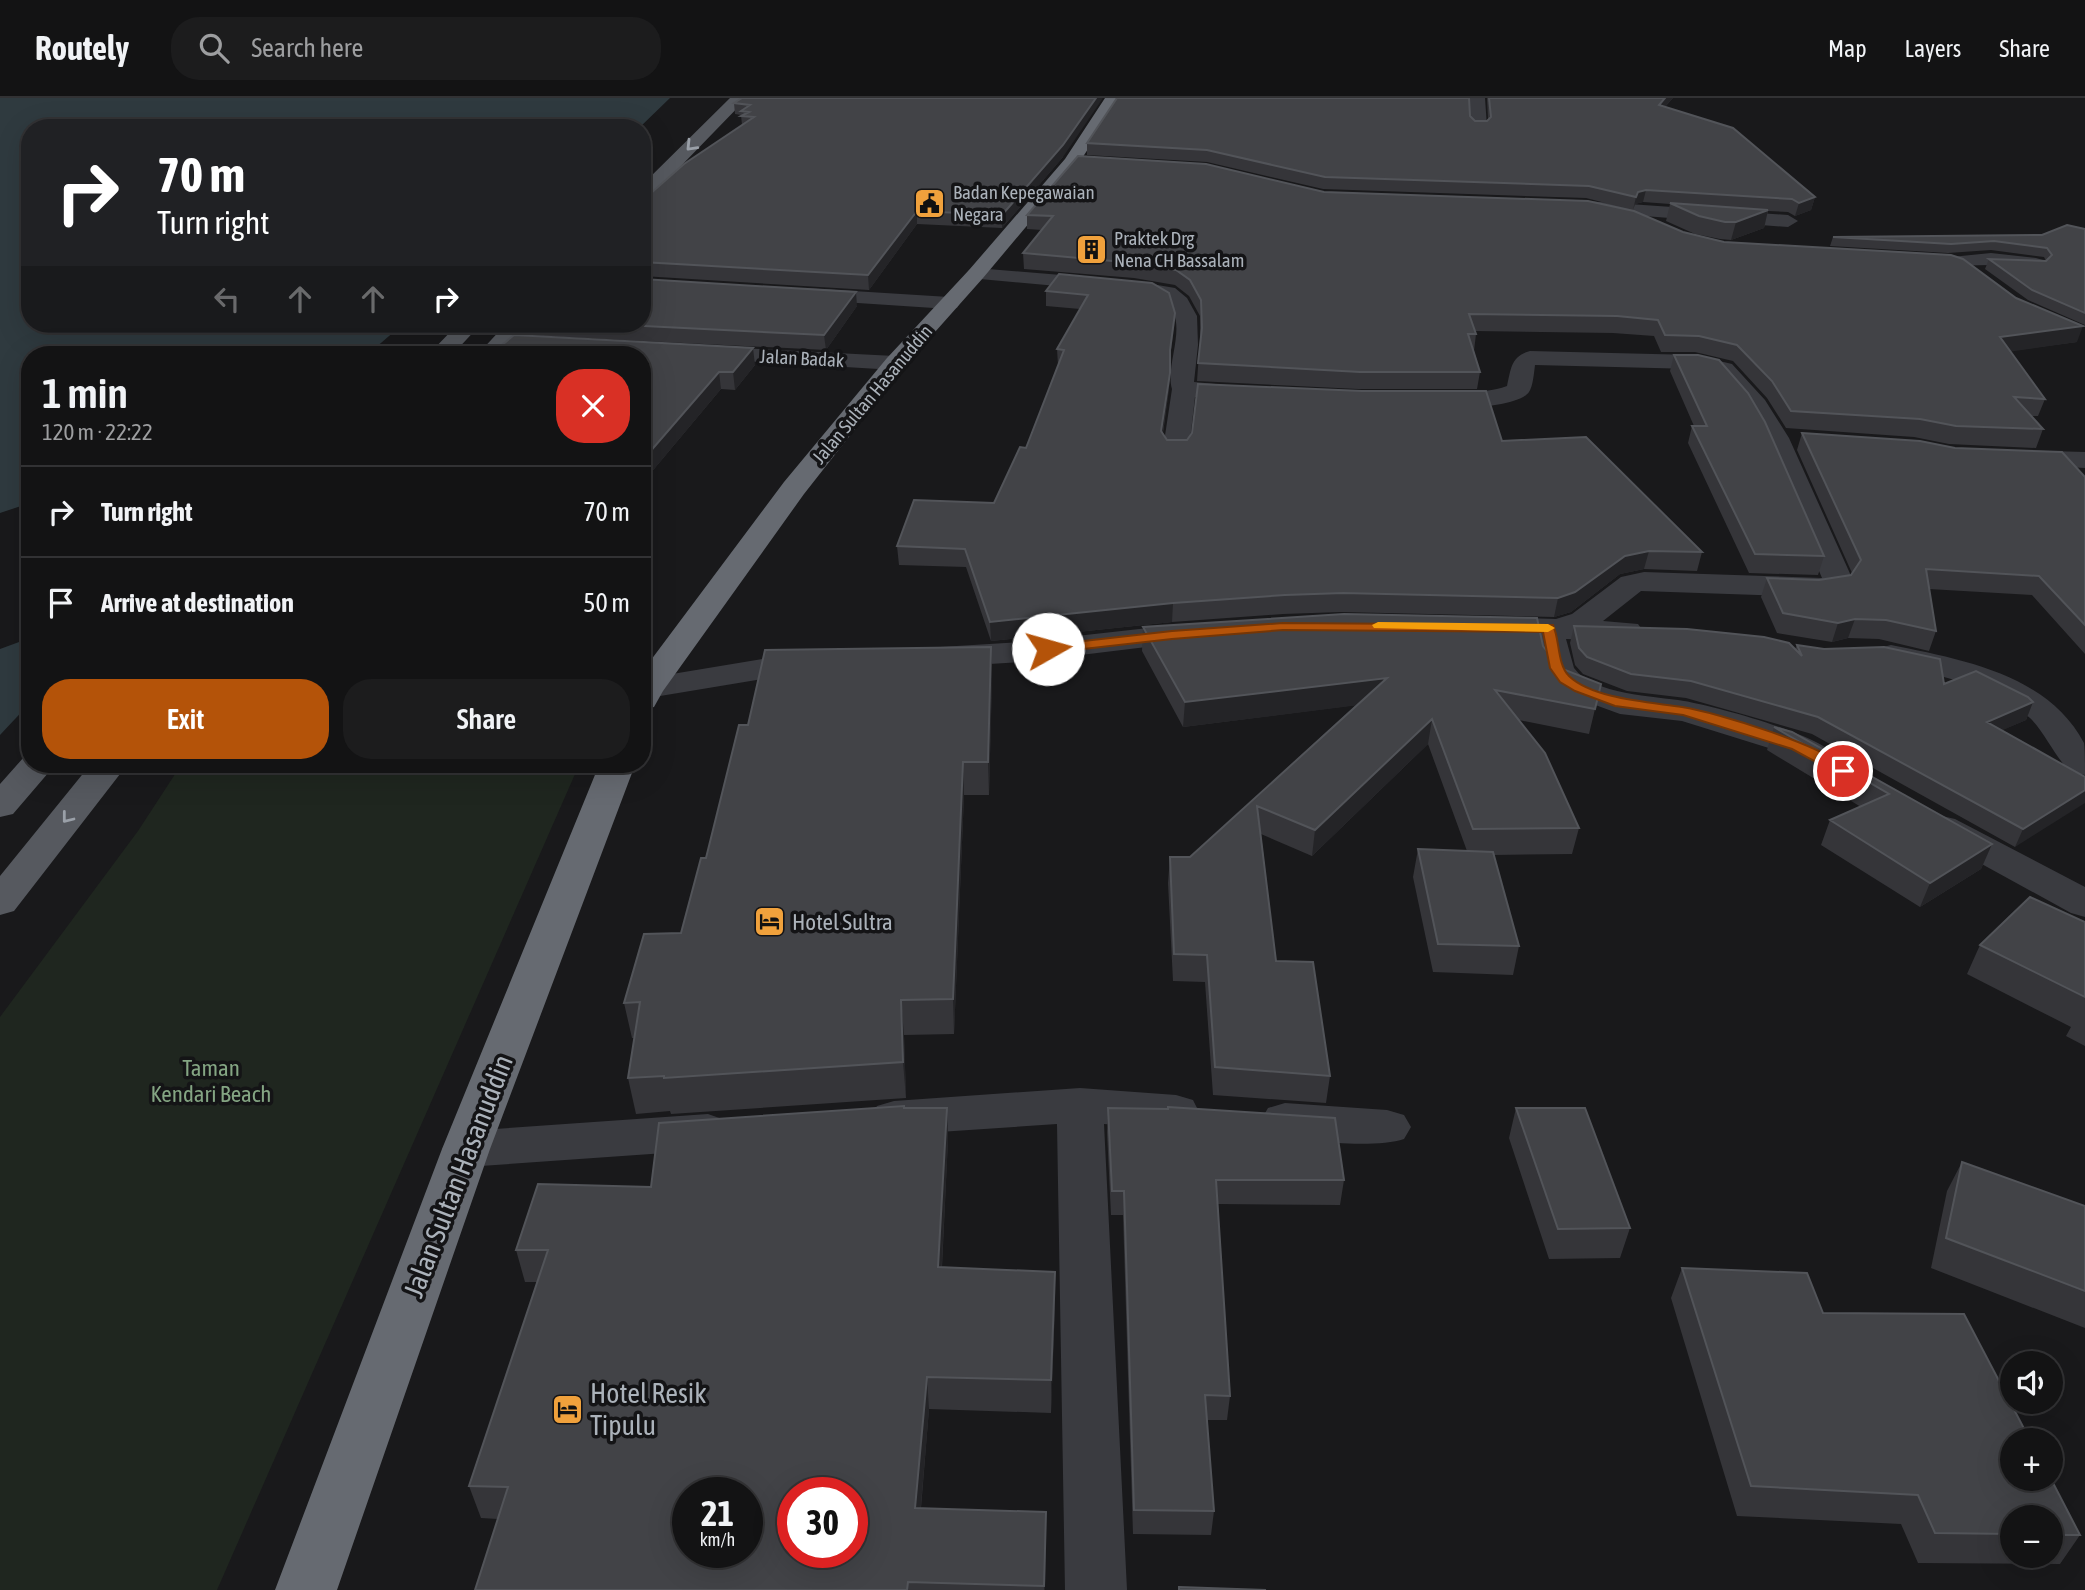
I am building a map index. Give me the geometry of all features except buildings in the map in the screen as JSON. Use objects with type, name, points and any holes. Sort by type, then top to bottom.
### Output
[{"type":"highway","name":"Jalan Sultan Hasanuddin","points":[[651,683],[794,488],[895,363],[1083,162],[1113,98]]},
{"type":"highway","name":"Jalan Sultan Hasanuddin","points":[[306,1590],[466,1149],[614,773]]},
{"type":"main road","points":[[651,187],[739,98]]},
{"type":"main road","points":[[448,346],[461,333]]},
{"type":"main road","points":[[0,806],[30,773]]},
{"type":"main road","points":[[0,902],[103,773]]},
{"type":"street","points":[[1477,98],[1479,127]]},
{"type":"street","points":[[1675,233],[1638,219],[1579,206],[1788,221]]},
{"type":"street","points":[[1922,260],[1992,260],[2036,264]]},
{"type":"street","points":[[1948,262],[1961,265],[1979,278]]},
{"type":"street","points":[[976,274],[1134,287],[1167,293],[1179,303],[1186,316],[1187,345],[1181,380],[1184,389],[1176,449]]},
{"type":"street","points":[[782,293],[949,303]]},
{"type":"street","points":[[500,346],[522,334]]},
{"type":"street","name":"Jalan Badak","points":[[677,352],[895,363]]},
{"type":"street","points":[[1414,399],[1483,399],[1509,394],[1518,390],[1524,362],[1530,358],[1694,362],[1716,366],[1730,373],[1756,405],[1790,439],[1837,578],[1833,585],[1813,587],[1644,581],[1632,583],[1583,621],[1555,628]]},
{"type":"street","points":[[1184,389],[1209,393],[1277,396]]},
{"type":"street","points":[[1986,457],[2085,460]]},
{"type":"street","points":[[1458,627],[1655,632]]},
{"type":"street","points":[[1555,628],[1557,668],[1564,679],[1580,688],[1620,704],[1685,711],[1798,746],[1843,771]]},
{"type":"street","points":[[913,659],[1023,652],[1228,631]]},
{"type":"street","points":[[1858,651],[1879,652],[1917,660],[1989,682],[2037,707],[2067,748],[2085,764]]},
{"type":"street","points":[[651,692],[775,667],[844,663]]},
{"type":"street","points":[[1911,809],[2048,887],[2085,904]]},
{"type":"street","points":[[1080,1105],[1096,1590]]},
{"type":"street","points":[[857,1121],[1080,1105],[1387,1127]]},
{"type":"street","points":[[466,1149],[745,1129]]},
{"type":"green space","name":"Taman Kendari Beach","points":[[176,773],[575,773],[217,1590],[0,1590],[0,1017],[138,831]]},
{"type":"shaded area","points":[[0,98],[670,98],[648,119],[21,119],[21,333],[393,333],[377,346],[21,346],[21,506],[0,513]]},
{"type":"shaded area","points":[[21,641],[21,713],[0,735],[0,649]]},
{"type":"slow traffic","points":[[1378,625],[1548,628]]},
{"type":"place","name":"Badan Kepegawaian Negara","points":[[930,203]]},
{"type":"place","name":"Praktek Drg Nena CH Bassalam","points":[[1091,249]]},
{"type":"place","name":"Hotel Sultra","points":[[769,922]]},
{"type":"place","name":"Hotel Resik Tipulu","points":[[567,1409]]},
{"type":"route","points":[[1048,649],[1283,626],[1548,628],[1557,668],[1569,683],[1620,704],[1685,711],[1798,746],[1843,771]]}]
